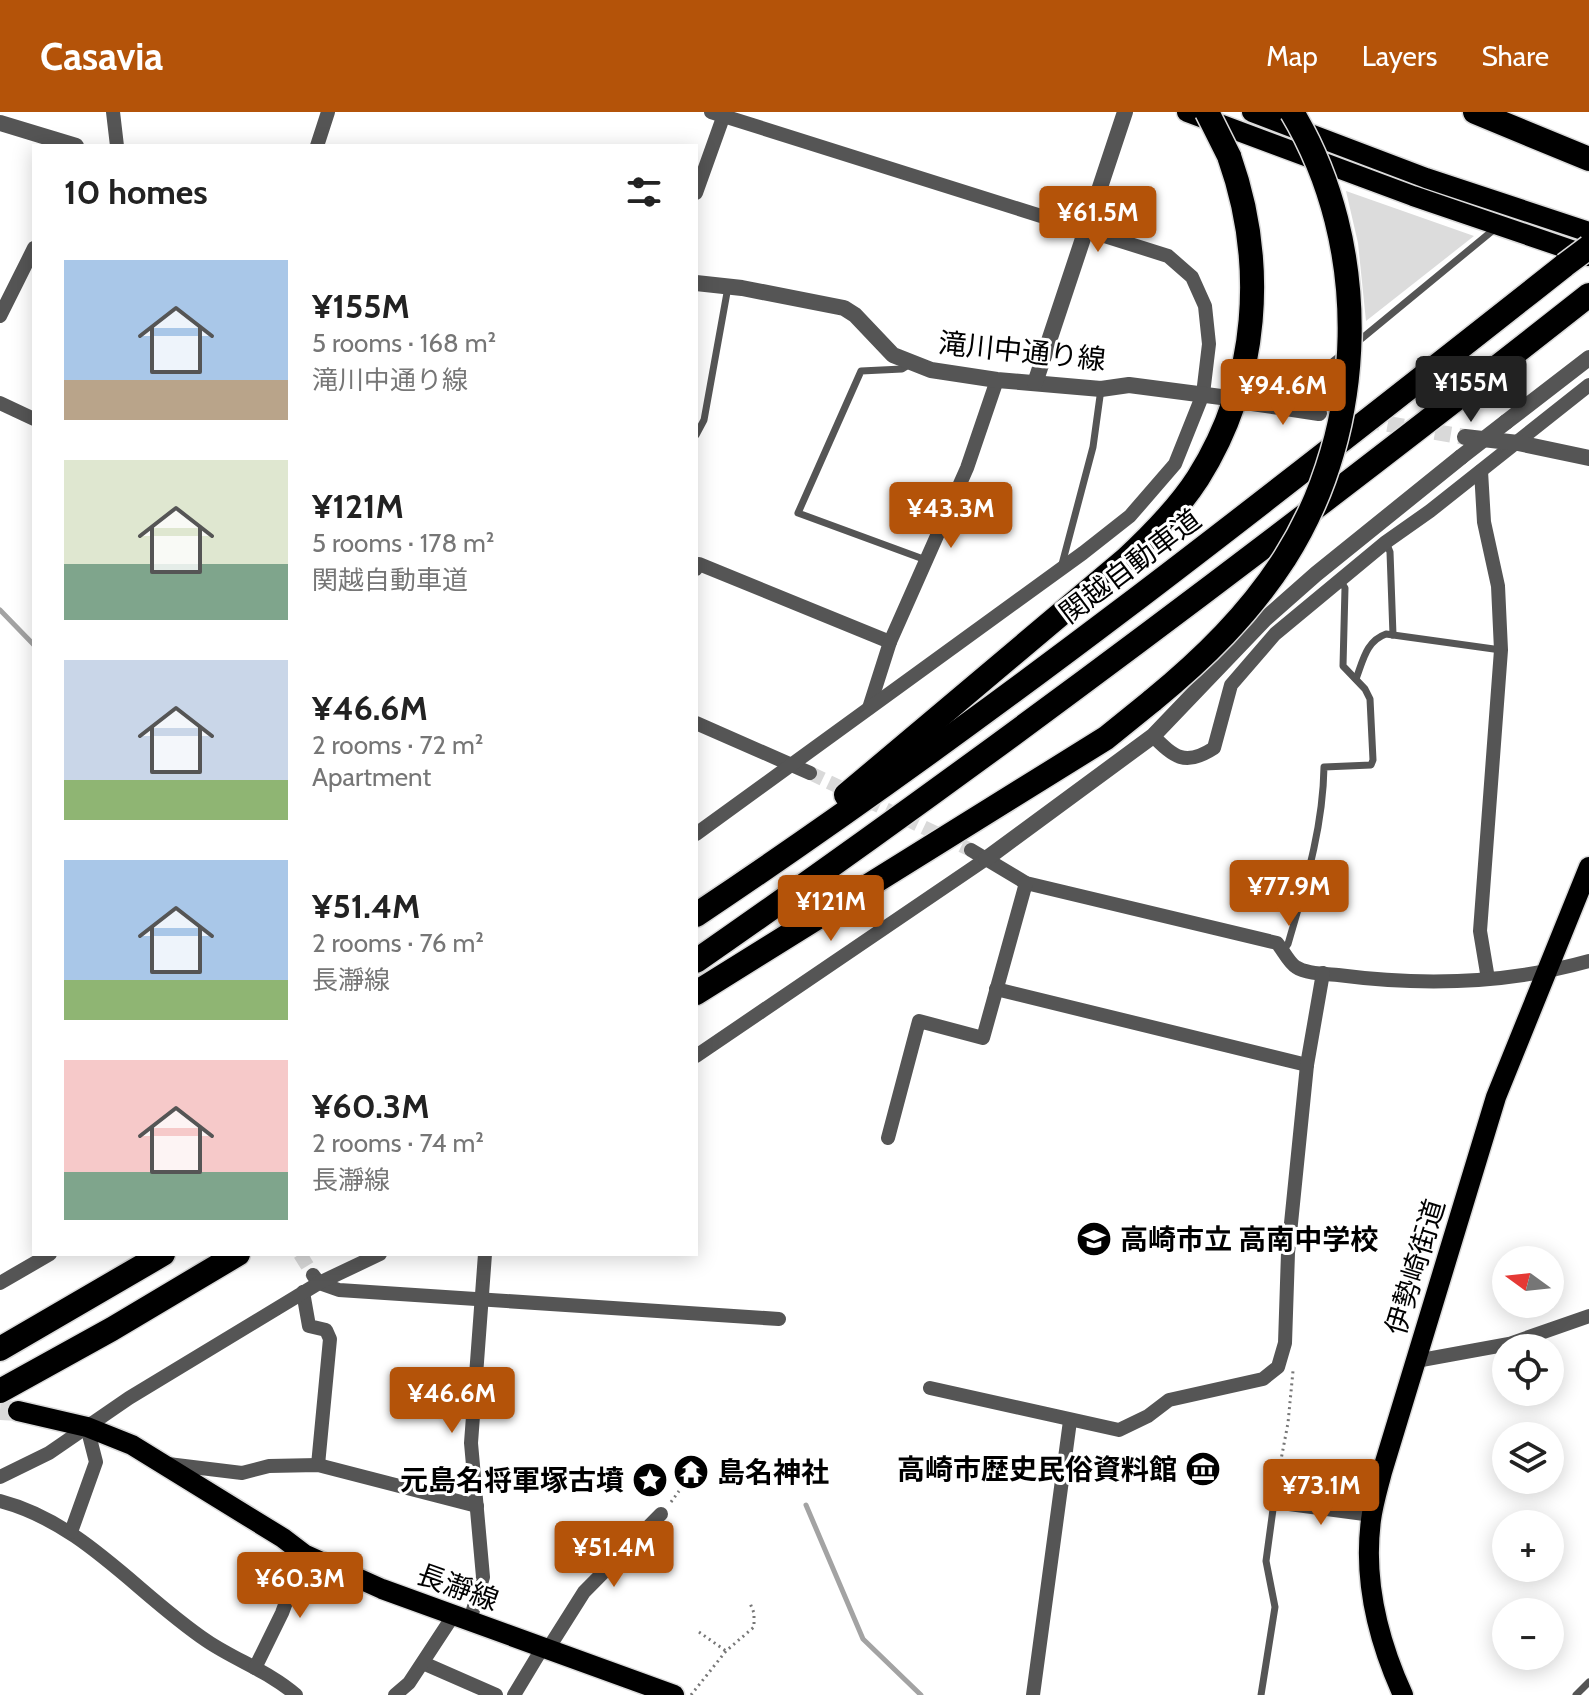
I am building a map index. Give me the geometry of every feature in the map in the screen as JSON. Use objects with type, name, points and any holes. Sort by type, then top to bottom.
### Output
[{"type":"highway","points":[[718,901],[1125,560],[1157,530],[1197,480],[1214,450],[1232,406],[1247,353],[1252,316],[1251,247],[1247,215],[1229,156],[1207,112]]},
{"type":"highway","points":[[698,992],[1106,738],[1153,700],[1236,624],[1278,569],[1306,520],[1338,435],[1349,356],[1350,316],[1343,248],[1323,178],[1292,112]]},
{"type":"highway","points":[[1475,112],[1589,159]]},
{"type":"highway","name":"関越自動車道","points":[[698,914],[907,770],[1087,637],[1589,247]]},
{"type":"highway","points":[[698,960],[931,797],[1085,683],[1373,465],[1589,295]]},
{"type":"highway","points":[[0,1349],[160,1256]]},
{"type":"highway","points":[[0,1391],[235,1256]]},
{"type":"main road","points":[[1187,112],[1413,196],[1589,256]]},
{"type":"main road","points":[[1252,112],[1426,178],[1589,232]]},
{"type":"main road","name":"伊勢崎街道","points":[[1402,1695],[1374,1612],[1368,1572],[1372,1515],[1382,1472],[1496,1097],[1589,867]]},
{"type":"main road","name":"長瀞線","points":[[18,1411],[87,1427],[132,1445],[304,1554],[382,1589],[674,1695]]},
{"type":"street","points":[[113,112],[117,144]]},
{"type":"street","points":[[318,144],[328,112]]},
{"type":"street","points":[[1035,383],[1125,112]]},
{"type":"street","points":[[698,186],[720,113],[1168,256],[1192,277],[1205,306],[1209,344],[1203,394],[1175,464],[1130,516],[698,833]]},
{"type":"street","points":[[0,123],[69,144]]},
{"type":"street","points":[[0,316],[32,252]]},
{"type":"street","name":"滝川中通り線","points":[[698,283],[844,308],[855,315],[893,355],[931,370],[997,380],[1101,389],[1129,385],[1221,397]]},
{"type":"street","points":[[698,1055],[978,855],[1153,736],[1265,619],[1316,574],[1589,358]]},
{"type":"street","points":[[869,708],[890,642],[967,468],[997,380]]},
{"type":"street","points":[[1153,736],[1171,754],[1182,758],[1193,758],[1214,748],[1231,685],[1275,634],[1386,542],[1518,443],[1589,385]]},
{"type":"street","points":[[0,403],[32,418]]},
{"type":"street","points":[[1252,403],[1319,413]]},
{"type":"street","points":[[1465,437],[1518,443],[1589,458]]},
{"type":"street","points":[[1481,471],[1484,522],[1498,586],[1501,650],[1480,931],[1488,979]]},
{"type":"street","points":[[698,566],[890,642]]},
{"type":"street","points":[[698,724],[810,773]]},
{"type":"street","points":[[978,855],[1026,883],[1277,943],[1296,968],[1323,973],[1392,982],[1488,979],[1547,973],[1589,961]]},
{"type":"street","points":[[888,1138],[919,1021],[983,1038],[1026,883]]},
{"type":"street","points":[[930,1388],[1119,1430],[1148,1416],[1169,1400],[1263,1379],[1278,1367],[1285,1343],[1288,1253],[1307,1065],[1323,973]]},
{"type":"street","points":[[996,989],[1307,1065]]},
{"type":"street","points":[[0,1283],[47,1256]]},
{"type":"street","points":[[0,1477],[49,1453],[303,1292],[316,1279],[375,1256]]},
{"type":"street","points":[[395,1695],[409,1683],[461,1618],[483,1577],[471,1443],[485,1256]]},
{"type":"street","points":[[316,1279],[339,1290],[779,1319]]},
{"type":"street","points":[[303,1292],[309,1326],[326,1330],[330,1339],[318,1465]]},
{"type":"street","points":[[1416,1361],[1509,1344],[1589,1316]]},
{"type":"street","points":[[1033,1695],[1070,1421]]},
{"type":"street","points":[[71,1532],[96,1462],[87,1427]]},
{"type":"street","points":[[164,1463],[242,1473],[269,1466],[318,1465],[477,1506]]},
{"type":"street","points":[[0,1501],[27,1508],[71,1532],[110,1560],[163,1610],[214,1646],[296,1695]]},
{"type":"street","points":[[1274,1502],[1372,1515]]},
{"type":"street","points":[[514,1695],[584,1592],[661,1514]]},
{"type":"street","points":[[255,1668],[282,1613],[304,1554]]},
{"type":"street","points":[[423,1663],[496,1695]]},
{"type":"lane","points":[[1278,406],[1499,225]]},
{"type":"lane","points":[[698,431],[704,420],[728,287]]},
{"type":"lane","points":[[910,364],[902,369],[861,371],[798,513],[926,560]]},
{"type":"lane","points":[[1060,570],[1093,447],[1101,389]]},
{"type":"lane","points":[[1386,542],[1390,552],[1393,635]]},
{"type":"lane","points":[[1283,951],[1288,944],[1313,855],[1323,805],[1324,767],[1371,765],[1373,760],[1370,699],[1343,666],[1345,588],[1340,580]]},
{"type":"lane","points":[[1356,679],[1370,643],[1375,638],[1393,635],[1501,650]]},
{"type":"lane","points":[[1261,1695],[1275,1607],[1266,1561],[1274,1502]]},
{"type":"lane","points":[[1576,1695],[1589,1682]]},
{"type":"path","points":[[1274,1502],[1291,1392]]},
{"type":"path","points":[[691,1695],[726,1651],[754,1627],[750,1603]]},
{"type":"path","points":[[699,1632],[726,1651]]},
{"type":"shaded area","points":[[1346,191],[1474,236],[1366,321],[1358,243]]},
{"type":"waterway","points":[[0,610],[32,643]]},
{"type":"waterway","points":[[806,1505],[863,1639],[921,1695]]},
{"type":"tunnel","points":[[1364,420],[1465,437]]},
{"type":"tunnel","points":[[810,773],[971,850]]},
{"type":"tunnel","points":[[301,1256],[313,1275]]},
{"type":"tunnel","points":[[0,1410],[18,1411]]},
{"type":"place","name":"高崎市立 高南中学校","points":[[1094,1239]]},
{"type":"place","name":"高崎市歴史民俗資料館","points":[[1203,1469]]},
{"type":"place","name":"島名神社","points":[[691,1472]]},
{"type":"place","name":"元島名将軍塚古墳","points":[[650,1480]]}]
